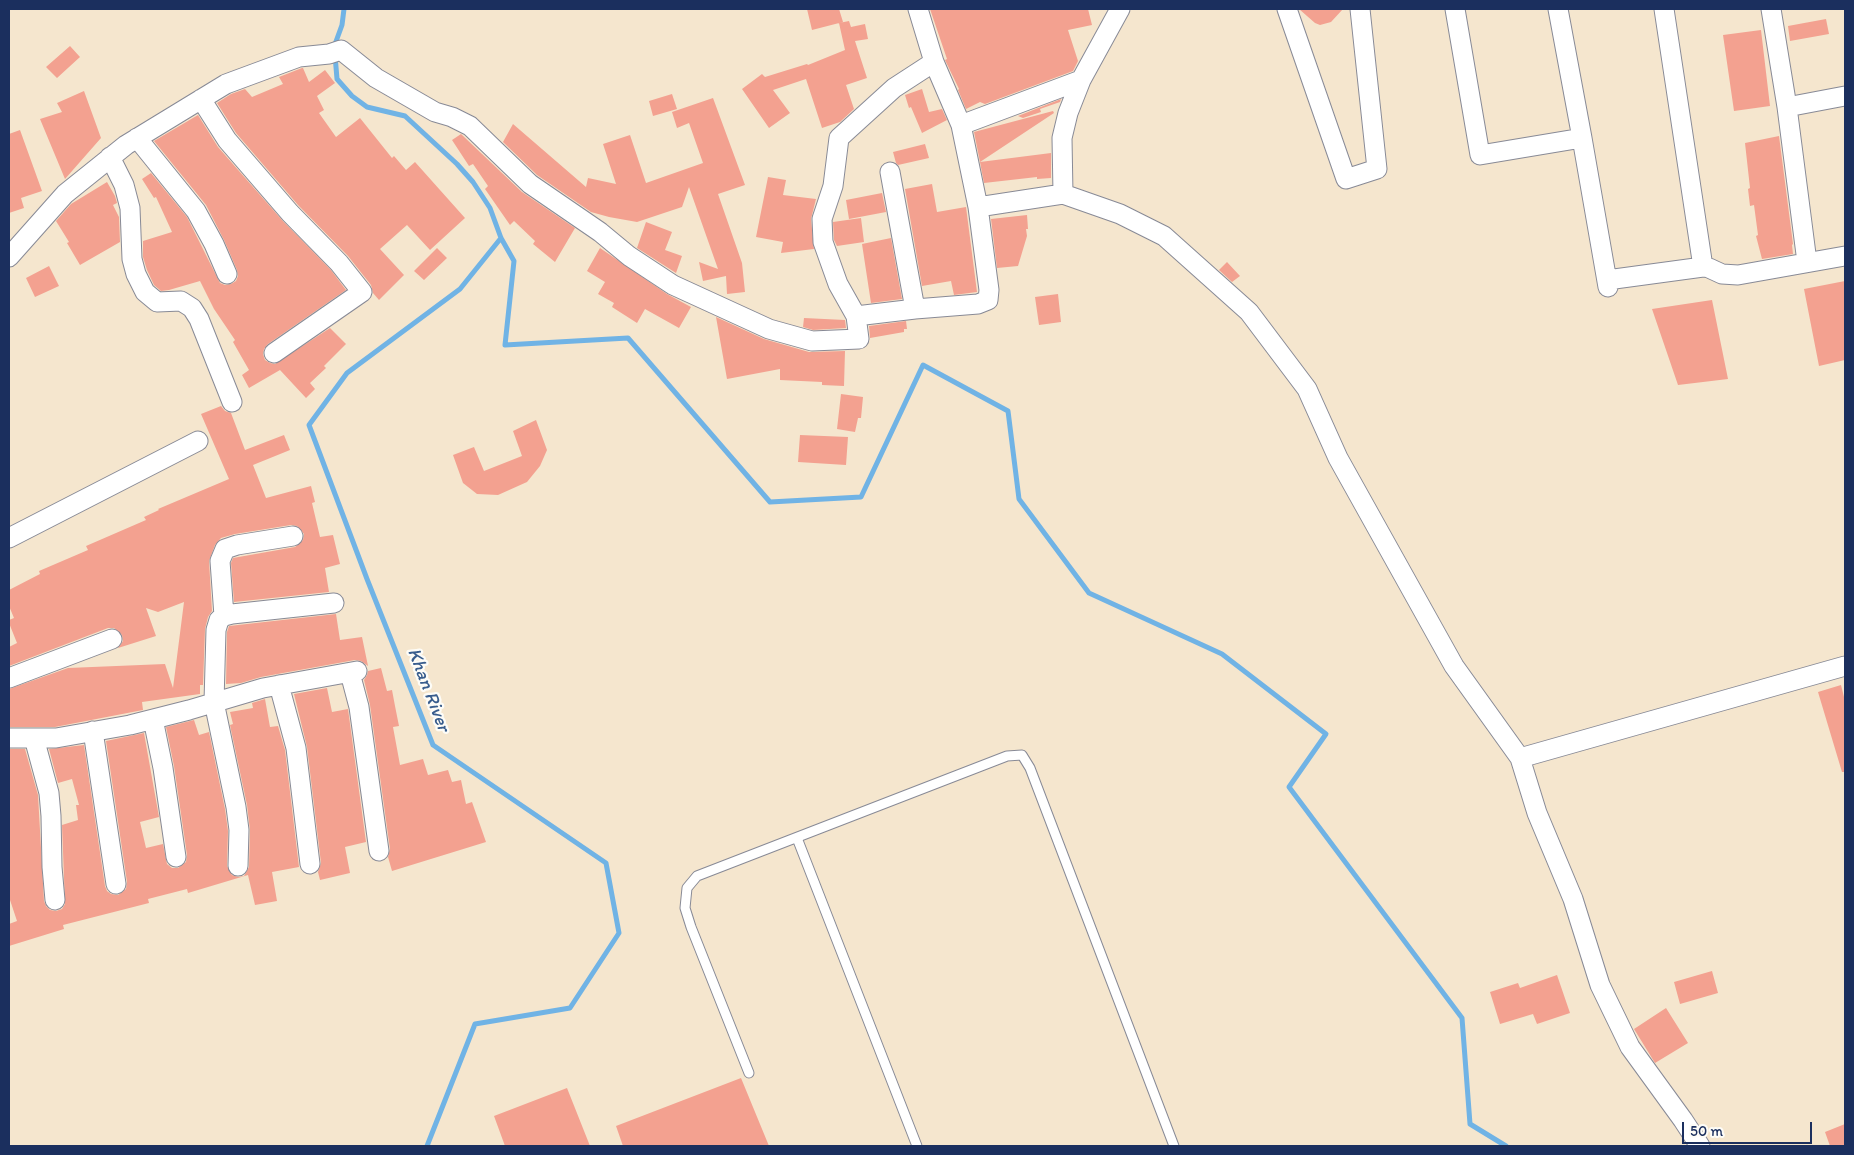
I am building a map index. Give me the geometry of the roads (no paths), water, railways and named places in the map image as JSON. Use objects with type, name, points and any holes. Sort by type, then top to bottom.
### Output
[{"type":"street","points":[[856,316],[978,304],[988,300],[989,290],[978,208],[961,125],[934,62],[918,9]]},
{"type":"street","points":[[1063,194],[1062,138],[1068,113],[1081,80],[1120,9]]},
{"type":"street","points":[[1288,9],[1346,179],[1377,168],[1360,9]]},
{"type":"street","points":[[1455,9],[1480,155],[1582,138]]},
{"type":"street","points":[[1558,9],[1607,284],[1703,267],[1722,274],[1738,275],[1845,256]]},
{"type":"street","points":[[1664,9],[1703,267]]},
{"type":"street","points":[[1771,9],[1787,107],[1807,262]]},
{"type":"street","points":[[9,257],[64,194],[137,138],[226,84],[299,57],[335,52],[435,112],[452,117],[470,126],[530,184],[600,232],[629,256],[673,285],[769,329],[812,341],[858,339],[856,316],[838,284],[823,242],[822,219],[833,186],[839,138],[894,88],[934,62]]},
{"type":"street","points":[[961,125],[1081,80]]},
{"type":"street","points":[[1787,107],[1845,96]]},
{"type":"street","points":[[201,100],[233,147],[290,213],[339,263],[362,292],[274,353]]},
{"type":"street","points":[[137,138],[196,211],[214,244],[227,274]]},
{"type":"street","points":[[110,157],[124,185],[130,208],[132,259],[136,274],[145,292],[157,302],[181,301],[192,308],[199,319],[232,402]]},
{"type":"street","points":[[890,172],[915,309]]},
{"type":"street","points":[[978,208],[1063,194],[1120,214],[1164,236],[1250,312],[1307,389],[1338,458],[1454,666],[1520,758],[1537,813],[1572,899],[1600,985],[1630,1047],[1700,1146]]},
{"type":"street","points":[[9,538],[198,441]]},
{"type":"street","points":[[224,616],[220,561],[225,549],[237,545],[293,536]]},
{"type":"street","points":[[238,866],[239,830],[236,806],[214,702],[216,630],[218,620],[224,616],[334,603]]},
{"type":"street","points":[[9,678],[112,639]]},
{"type":"street","points":[[1520,758],[1845,666]]},
{"type":"street","points":[[9,738],[56,738],[130,725],[279,685],[354,672],[379,851]]},
{"type":"street","points":[[279,685],[296,748],[310,864]]},
{"type":"street","points":[[153,719],[163,768],[176,857]]},
{"type":"street","points":[[94,731],[116,884]]},
{"type":"street","points":[[34,738],[49,793],[55,900]]},
{"type":"lane","points":[[749,1073],[685,908],[687,888],[697,876],[1007,756],[1022,755],[1034,777],[1174,1146]]},
{"type":"lane","points":[[797,838],[918,1146]]},
{"type":"waterway","points":[[334,47],[342,25],[344,9]]},
{"type":"waterway","points":[[335,55],[337,79],[352,96],[367,107],[405,116],[457,164],[473,182],[490,208],[501,238],[514,261],[505,345],[628,338],[770,502],[861,497],[923,365],[1008,411],[1019,499],[1089,593],[1222,654],[1326,734],[1289,787],[1462,1018],[1470,1124],[1506,1146]]},
{"type":"waterway","name":"Khan River","points":[[427,1146],[475,1024],[570,1008],[619,933],[606,863],[433,745],[367,579],[309,425],[347,373],[460,289],[501,238]]}]
